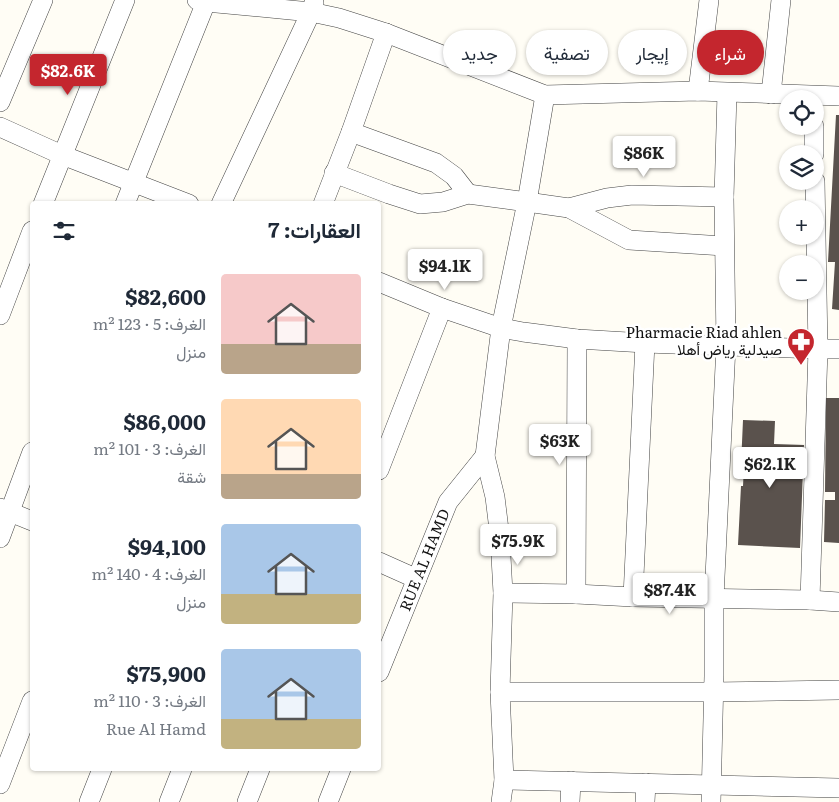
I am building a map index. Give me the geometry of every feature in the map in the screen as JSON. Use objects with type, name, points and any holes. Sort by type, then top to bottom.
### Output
[{"type":"street","points":[[0,102],[42,0]]},
{"type":"street","points":[[44,201],[125,0]]},
{"type":"street","points":[[698,91],[709,0]]},
{"type":"street","points":[[771,94],[781,0]]},
{"type":"street","points":[[126,201],[202,1],[313,6],[339,18],[386,32],[545,95],[698,91],[779,95]]},
{"type":"street","points":[[222,201],[313,6]]},
{"type":"street","points":[[324,201],[351,132],[386,32]]},
{"type":"street","points":[[711,793],[714,598],[726,346],[724,197],[727,93]]},
{"type":"street","points":[[501,802],[504,780],[500,692],[503,593],[500,538],[495,497],[485,456],[501,328],[527,202],[545,95]]},
{"type":"street","points":[[824,97],[839,96]]},
{"type":"street","points":[[0,127],[62,155],[182,201]]},
{"type":"street","points":[[351,132],[436,163],[454,176],[468,194]]},
{"type":"street","points":[[334,173],[420,204],[443,202],[468,194],[527,202],[569,208],[629,240],[724,246]]},
{"type":"street","points":[[810,600],[818,349],[815,190]]},
{"type":"street","points":[[569,208],[607,198],[632,195],[724,197]]},
{"type":"street","points":[[0,315],[30,236]]},
{"type":"street","points":[[381,283],[442,308],[501,328],[523,332],[577,339],[645,343],[839,349]]},
{"type":"street","points":[[381,465],[442,308]]},
{"type":"street","points":[[576,594],[577,339]]},
{"type":"street","points":[[633,597],[645,343]]},
{"type":"street","points":[[0,538],[5,510],[30,456]]},
{"type":"street","name":"RUE AL HAMD","points":[[381,663],[448,502],[485,456]]},
{"type":"street","points":[[5,510],[30,520]]},
{"type":"street","points":[[381,563],[417,579]]},
{"type":"street","points":[[503,593],[839,602]]},
{"type":"street","points":[[500,692],[839,690]]},
{"type":"street","points":[[0,784],[30,706]]},
{"type":"street","points":[[89,802],[101,771]]},
{"type":"street","points":[[169,802],[181,771]]},
{"type":"street","points":[[247,802],[259,771]]},
{"type":"street","points":[[328,802],[340,771]]},
{"type":"street","points":[[504,780],[646,783],[711,793],[808,795],[839,788]]},
{"type":"street","points":[[570,802],[571,781]]},
{"type":"street","points":[[645,802],[646,783]]},
{"type":"building","points":[[836,115],[839,115],[839,310],[832,309],[835,262],[828,262]]},
{"type":"building","points":[[826,398],[839,398],[839,543],[824,542],[825,500],[835,500],[835,492],[825,492]]},
{"type":"building","points":[[743,420],[775,421],[774,444],[804,445],[800,548],[738,545],[744,465],[741,465]]},
{"type":"place","name":"Pharmacie Riad ahlen صيدلية رياض أهلا","points":[[801,366]]}]
